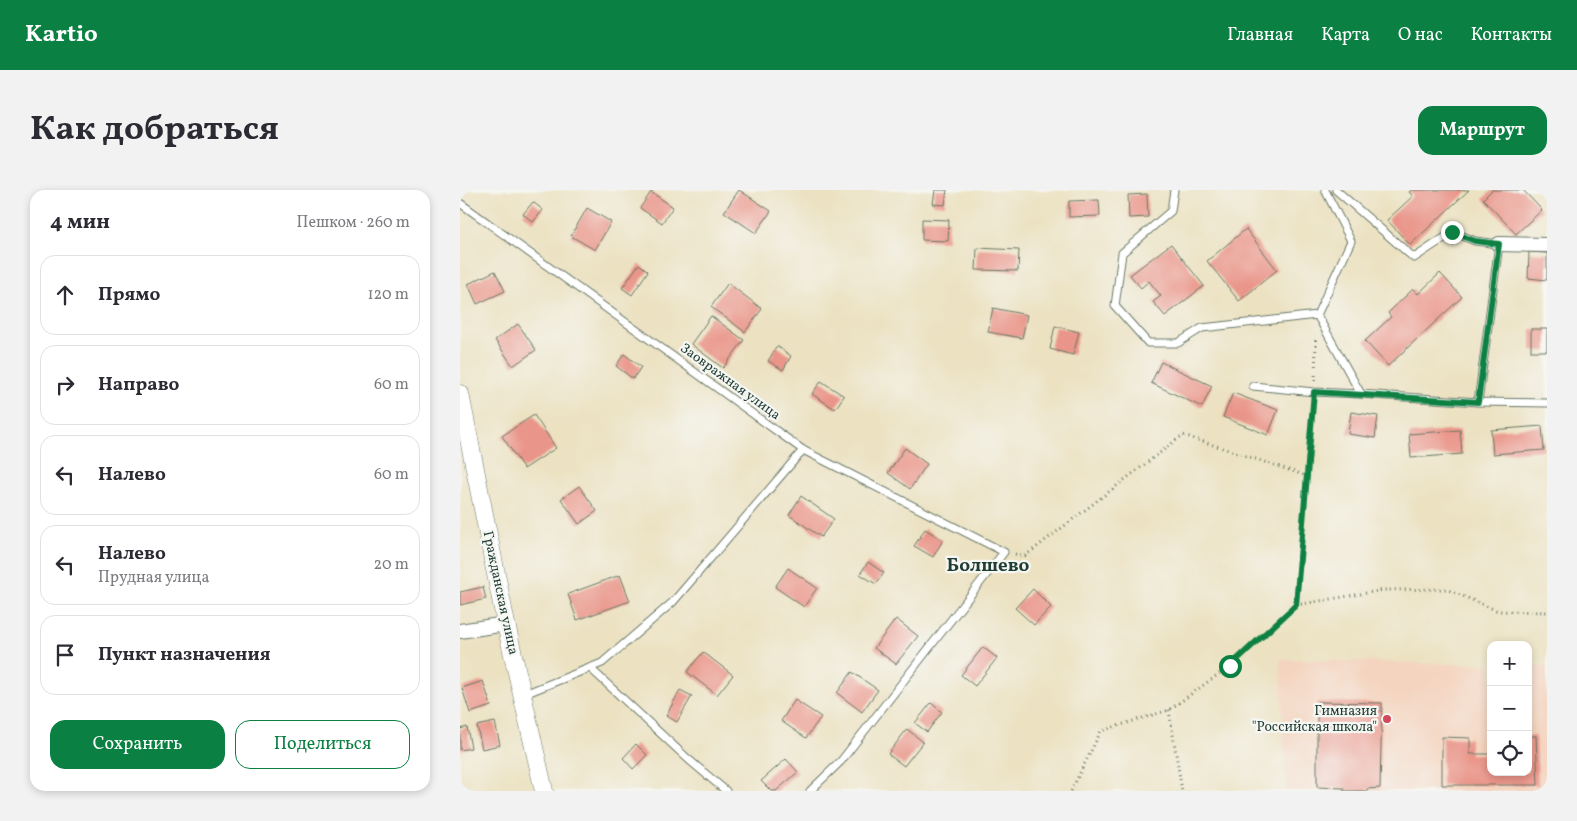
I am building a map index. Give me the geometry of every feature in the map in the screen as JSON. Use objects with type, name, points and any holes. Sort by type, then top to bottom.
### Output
[{"type":"street","points":[[1499,244],[1547,245]]},
{"type":"street","name":"Гражданская улица","points":[[460,394],[506,624],[544,791]]},
{"type":"street","points":[[460,631],[506,624]]},
{"type":"lane","points":[[1174,190],[1171,211],[1122,252],[1115,306],[1148,343],[1178,343],[1202,328],[1317,314]]},
{"type":"lane","points":[[1317,314],[1351,241],[1325,190]]},
{"type":"lane","points":[[1336,190],[1414,258],[1452,232],[1475,241],[1499,244],[1478,402]]},
{"type":"lane","name":"Заовражная улица","points":[[460,203],[803,450],[1004,552]]},
{"type":"lane","points":[[1317,314],[1361,394]]},
{"type":"lane","points":[[1253,386],[1314,392],[1478,402],[1547,403]]},
{"type":"lane","points":[[522,695],[602,663],[673,602],[803,450]]},
{"type":"lane","points":[[810,791],[840,761],[1004,552]]},
{"type":"lane","points":[[590,668],[688,759],[726,791]]},
{"type":"path","points":[[1296,605],[1314,392],[1317,314]]},
{"type":"path","points":[[1004,552],[1025,556],[1183,435],[1307,476]]},
{"type":"path","points":[[1071,791],[1101,731],[1169,710],[1230,666],[1296,605],[1384,590],[1446,589],[1498,611],[1547,612]]},
{"type":"path","points":[[1169,710],[1182,791]]},
{"type":"shaded area","name":"Гимназия \"Российская школа\"","points":[[1280,659],[1487,665],[1487,776],[1532,776],[1532,666],[1547,666],[1547,791],[1286,791]]},
{"type":"building","points":[[739,190],[771,211],[756,233],[724,212]]},
{"type":"building","points":[[935,190],[947,190],[945,205],[933,204]]},
{"type":"building","points":[[1411,190],[1469,190],[1410,245],[1387,220],[1413,196],[1409,192]]},
{"type":"building","points":[[1492,190],[1523,190],[1542,210],[1516,234],[1483,199]]},
{"type":"building","points":[[651,192],[673,207],[662,223],[640,208]]},
{"type":"building","points":[[1147,194],[1148,217],[1129,218],[1128,195]]},
{"type":"building","points":[[1099,200],[1100,216],[1069,217],[1069,201]]},
{"type":"building","points":[[533,202],[543,210],[533,222],[523,214]]},
{"type":"building","points":[[587,208],[611,222],[595,250],[571,236]]},
{"type":"building","points":[[922,219],[949,220],[948,241],[922,240]]},
{"type":"building","points":[[1246,229],[1277,270],[1239,301],[1207,261]]},
{"type":"building","points":[[1171,244],[1204,286],[1165,316],[1153,302],[1161,296],[1149,281],[1141,288],[1130,275]]},
{"type":"building","points":[[977,248],[1019,250],[1018,271],[976,270]]},
{"type":"building","points":[[1529,252],[1547,253],[1547,280],[1528,278]]},
{"type":"building","points":[[639,264],[648,271],[632,295],[622,288]]},
{"type":"building","points":[[495,271],[505,291],[477,304],[468,284]]},
{"type":"building","points":[[1440,273],[1462,297],[1388,366],[1365,341],[1391,317],[1388,313],[1413,289],[1418,294]]},
{"type":"building","points":[[728,283],[762,309],[745,332],[711,307]]},
{"type":"building","points":[[993,308],[1027,315],[1022,338],[988,332]]},
{"type":"building","points":[[711,316],[744,340],[723,368],[691,344]]},
{"type":"building","points":[[518,324],[536,350],[513,366],[495,340]]},
{"type":"building","points":[[1055,326],[1079,332],[1073,355],[1050,349]]},
{"type":"building","points":[[1531,329],[1547,329],[1547,351],[1531,351]]},
{"type":"building","points":[[777,346],[791,356],[783,370],[768,361]]},
{"type":"building","points":[[624,354],[641,367],[633,379],[616,366]]},
{"type":"building","points":[[1161,362],[1212,386],[1202,407],[1151,383]]},
{"type":"building","points":[[821,381],[844,396],[835,409],[812,394]]},
{"type":"building","points":[[1233,393],[1278,410],[1268,435],[1223,417]]},
{"type":"building","points":[[1351,412],[1378,416],[1375,438],[1348,434]]},
{"type":"building","points":[[534,415],[556,448],[524,469],[502,436]]},
{"type":"building","points":[[1542,426],[1544,450],[1493,454],[1491,430]]},
{"type":"building","points":[[1460,430],[1462,454],[1411,458],[1409,434]]},
{"type":"building","points":[[905,448],[927,464],[910,489],[888,473]]},
{"type":"building","points":[[579,486],[597,511],[579,524],[561,499]]},
{"type":"building","points":[[801,496],[834,519],[821,537],[789,515]]},
{"type":"building","points":[[925,529],[943,540],[933,557],[914,546]]},
{"type":"building","points":[[868,562],[884,573],[876,584],[860,574]]},
{"type":"building","points":[[788,568],[817,588],[804,607],[775,587]]},
{"type":"building","points":[[620,575],[630,601],[577,620],[568,594]]},
{"type":"building","points":[[483,587],[486,599],[460,605],[460,592]]},
{"type":"building","points":[[1033,589],[1051,607],[1034,625],[1015,608]]},
{"type":"building","points":[[896,619],[918,636],[896,664],[874,648]]},
{"type":"building","points":[[983,647],[997,658],[975,686],[961,675]]},
{"type":"building","points":[[703,652],[733,675],[717,695],[687,672]]},
{"type":"building","points":[[852,672],[878,690],[862,712],[837,693]]},
{"type":"building","points":[[483,681],[491,706],[470,713],[462,688]]},
{"type":"building","points":[[680,690],[692,696],[677,722],[666,716]]},
{"type":"building","points":[[795,700],[821,717],[806,738],[781,721]]},
{"type":"building","points":[[1317,702],[1382,703],[1380,788],[1367,789],[1367,791],[1344,791],[1344,788],[1317,787]]},
{"type":"building","points":[[931,703],[942,712],[927,732],[915,723]]},
{"type":"building","points":[[495,722],[500,745],[482,749],[477,726]]},
{"type":"building","points":[[467,727],[471,748],[460,750],[460,729]]},
{"type":"building","points":[[907,729],[923,742],[904,766],[888,754]]},
{"type":"building","points":[[1532,736],[1536,736],[1538,785],[1442,785],[1442,737],[1470,738],[1470,754],[1487,754],[1487,776],[1532,776]]},
{"type":"building","points":[[636,744],[647,755],[633,769],[623,758]]},
{"type":"building","points":[[786,759],[798,772],[776,791],[771,791],[761,781]]},
{"type":"place","name":"Гимназия \"Российская школа\"","points":[[1387,719]]},
{"type":"district","name":"Болшево","points":[[988,566]]},
{"type":"route","points":[[1230,666],[1296,605],[1314,392],[1478,402],[1499,244],[1475,241],[1452,232]]}]
